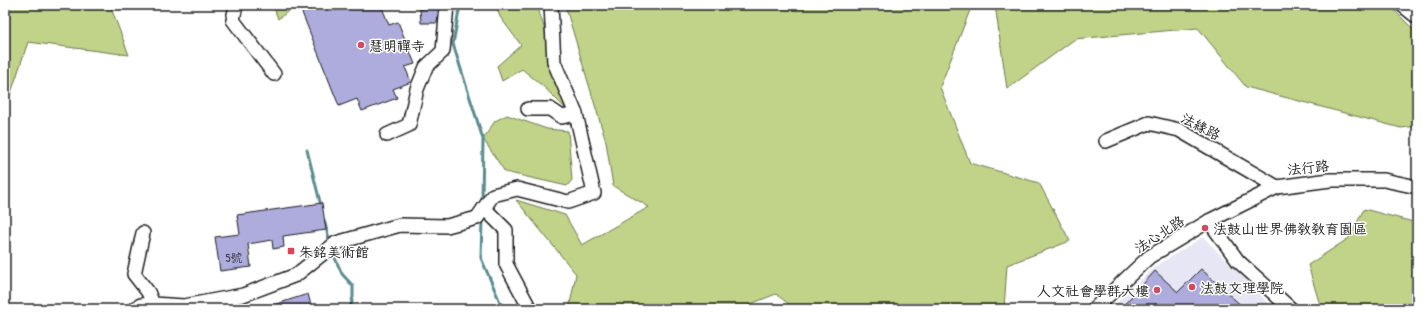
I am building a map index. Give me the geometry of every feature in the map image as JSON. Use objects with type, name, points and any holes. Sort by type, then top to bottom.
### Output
[{"type":"street","points":[[236,5],[233,20],[274,74]]},
{"type":"street","points":[[387,135],[409,125],[417,90],[426,67],[443,51],[447,5]]},
{"type":"street","points":[[134,309],[141,305],[153,304],[184,306],[243,295],[296,274],[336,243],[400,225],[447,226],[477,218],[493,195],[517,189],[568,202],[594,193],[576,114],[554,62],[551,5]]},
{"type":"street","points":[[1402,5],[1417,17]]},
{"type":"street","points":[[528,109],[550,110],[562,117],[576,114]]},
{"type":"street","name":"法緣路","points":[[1106,141],[1149,124],[1179,130],[1277,187]]},
{"type":"street","name":"法行路","points":[[1209,221],[1277,187],[1330,180],[1384,180],[1417,187]]},
{"type":"street","points":[[484,208],[506,230],[506,264],[530,309]]},
{"type":"street","points":[[1209,221],[1238,261],[1291,309]]},
{"type":"street","name":"法心北路","points":[[1094,309],[1149,257],[1209,221]]},
{"type":"street","points":[[143,233],[134,274],[148,292],[153,304]]},
{"type":"shaded area","name":"法鼓文理學院","points":[[1203,237],[1274,309],[1110,309],[1156,266]]},
{"type":"green space","points":[[5,5],[110,5],[129,55],[28,42],[5,111]]},
{"type":"green space","points":[[273,5],[297,5],[278,19]]},
{"type":"green space","points":[[496,5],[537,5],[572,115],[545,88],[522,69],[502,81],[497,66],[521,45],[500,17]]},
{"type":"green space","points":[[565,5],[972,5],[940,87],[970,163],[1039,183],[1070,241],[1007,265],[1004,309],[795,309],[776,294],[748,305],[745,309],[569,309],[576,274],[516,200],[565,215],[582,245],[649,207],[613,186],[606,142]]},
{"type":"green space","points":[[995,5],[1389,5],[1417,33],[1417,126],[1401,128],[1246,87],[1198,28],[1075,39],[1007,89]]},
{"type":"green space","points":[[507,115],[547,129],[568,131],[572,180],[567,186],[505,172],[483,139],[495,121]]},
{"type":"green space","points":[[1364,209],[1417,223],[1417,307],[1410,309],[1325,309],[1319,302],[1308,265],[1349,238]]},
{"type":"building","name":"慧明禪寺","points":[[299,5],[381,5],[389,25],[398,22],[415,64],[405,67],[411,82],[393,89],[397,98],[362,111],[357,99],[339,106]]},
{"type":"building","points":[[439,5],[437,23],[421,23],[420,9]]},
{"type":"building","points":[[322,203],[326,230],[283,236],[284,247],[273,249],[272,240],[248,244],[251,267],[220,271],[215,237],[240,234],[237,215]]},
{"type":"building","points":[[1201,269],[1245,309],[1120,309],[1155,271],[1178,292]]},
{"type":"building","points":[[308,294],[312,309],[267,309],[267,307]]},
{"type":"waterway","points":[[460,5],[453,44],[483,139],[482,202]]},
{"type":"waterway","points":[[307,150],[321,206]]},
{"type":"waterway","points":[[482,219],[481,258],[503,309]]},
{"type":"waterway","points":[[324,220],[330,243]]},
{"type":"waterway","points":[[332,251],[342,274],[353,286],[353,297],[350,309]]},
{"type":"place","name":"慧明禪寺","points":[[361,45]]},
{"type":"place","name":"法鼓山世界佛教教育園區","points":[[1205,228]]},
{"type":"place","name":"朱銘美術館","points":[[291,251]]},
{"type":"place","name":"法鼓文理學院","points":[[1192,287]]},
{"type":"place","name":"人文社會學群大樓","points":[[1157,290]]}]
